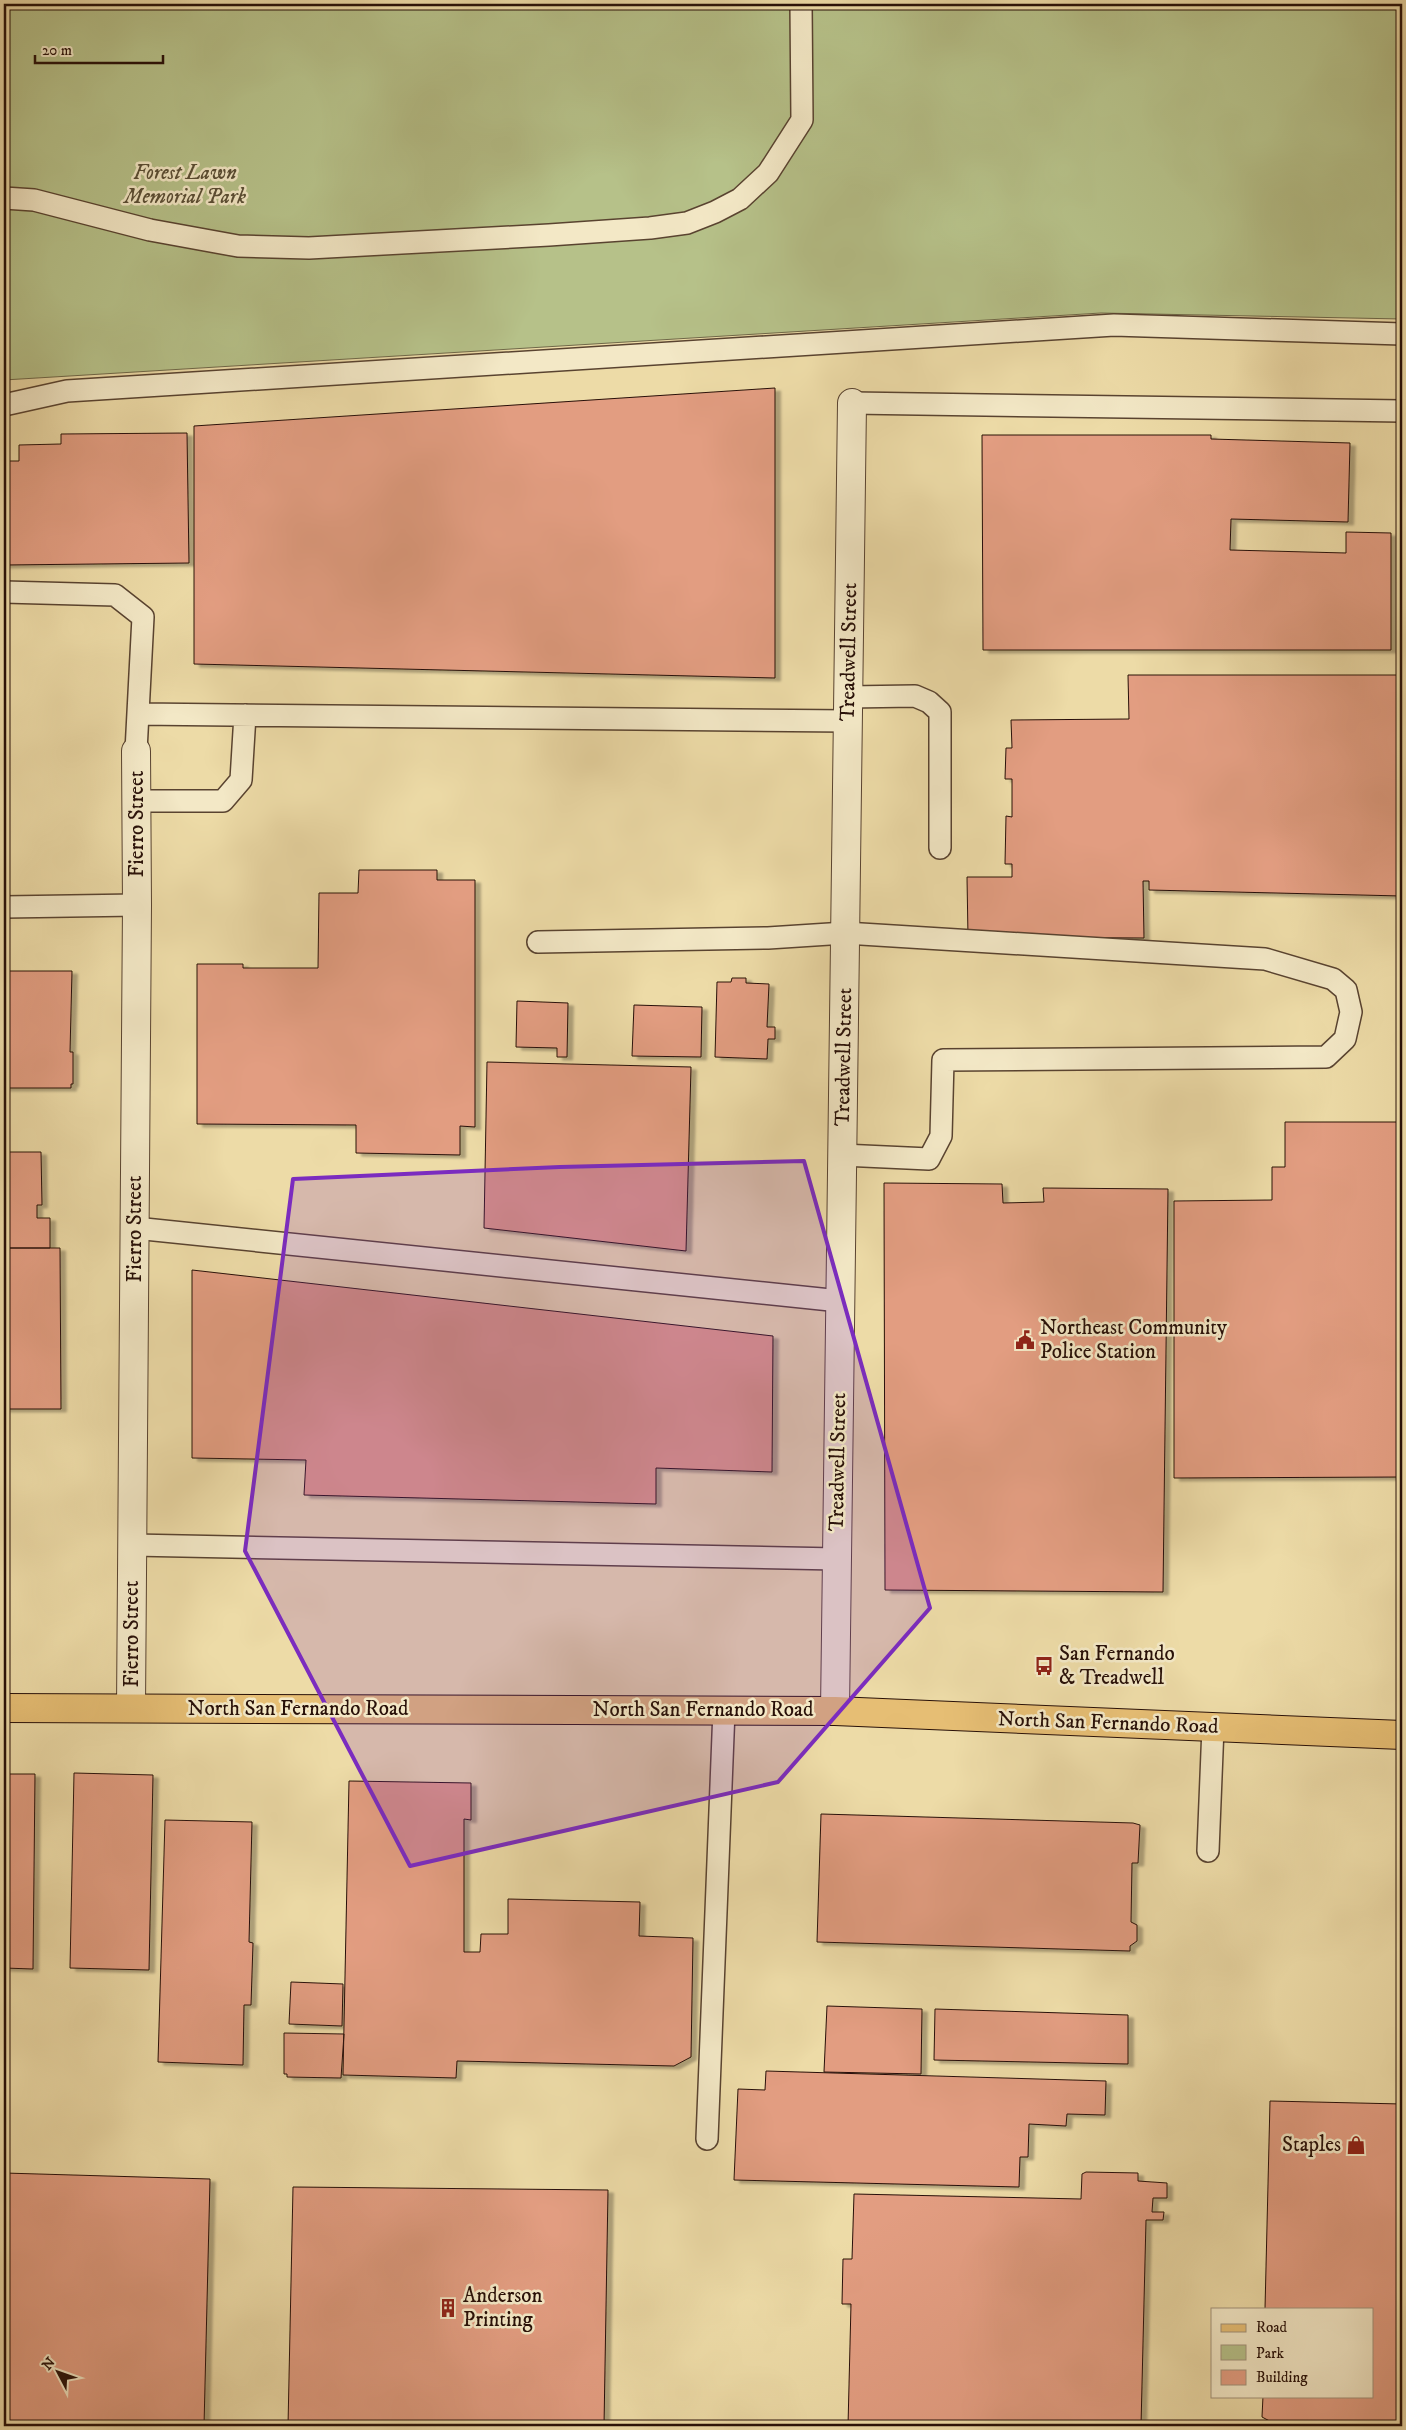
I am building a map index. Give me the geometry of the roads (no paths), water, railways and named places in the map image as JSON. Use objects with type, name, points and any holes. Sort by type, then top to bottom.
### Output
[{"type":"main road","name":"North San Fernando Road","points":[[4,1708],[835,1711],[1402,1735]]},
{"type":"street","name":"Treadwell Street","points":[[835,1711],[852,403]]},
{"type":"street","name":"Fierro Street","points":[[132,1708],[137,905],[136,751]]},
{"type":"lane","points":[[4,198],[34,200],[191,239],[247,246],[309,248],[425,242],[640,229],[687,222],[715,212],[740,199],[768,173],[802,120],[801,4]]},
{"type":"lane","points":[[4,406],[67,391],[1114,325],[1402,334]]},
{"type":"lane","points":[[852,403],[1402,411]]},
{"type":"lane","points":[[4,592],[115,595],[143,617],[136,751]]},
{"type":"lane","points":[[138,714],[245,715],[848,709],[915,696],[929,702],[940,712],[940,848]]},
{"type":"lane","points":[[136,801],[223,801],[241,780],[245,715]]},
{"type":"lane","points":[[4,907],[137,905]]},
{"type":"lane","points":[[538,942],[768,938],[845,933],[1266,959],[1333,979],[1346,990],[1351,1012],[1345,1039],[1326,1057],[943,1060],[941,1136],[929,1159],[842,1155]]},
{"type":"lane","points":[[135,1228],[840,1301]]},
{"type":"lane","points":[[133,1544],[837,1559]]},
{"type":"lane","points":[[707,2139],[724,1710]]},
{"type":"lane","points":[[1208,1852],[1214,1727]]},
{"type":"place","name":"Northeast Community Police Station","points":[[1025,1340]]},
{"type":"place","name":"San Fernando & Treadwell","points":[[1044,1666]]},
{"type":"place","name":"Staples","points":[[1356,2145]]},
{"type":"place","name":"Anderson Printing","points":[[448,2308]]},
{"type":"park label","name":"Forest Lawn Memorial Park","points":[[185,185]]}]
